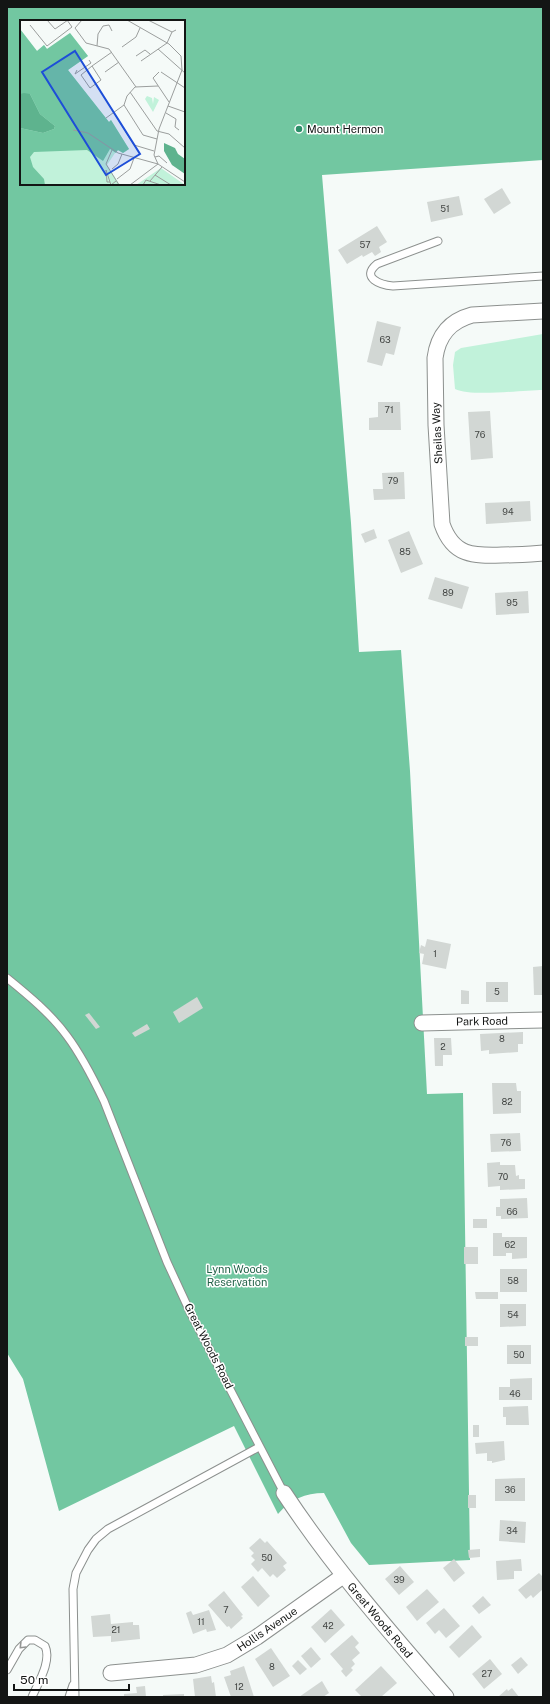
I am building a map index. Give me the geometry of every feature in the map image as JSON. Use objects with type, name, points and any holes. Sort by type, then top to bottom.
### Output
[{"type":"street","name":"Sheilas Way","points":[[543,311],[472,315],[463,318],[455,322],[443,333],[436,349],[435,358],[436,425],[442,524],[445,533],[455,547],[474,555],[543,554]]},
{"type":"street","name":"Park Road","points":[[422,1023],[543,1020]]},
{"type":"street","name":"Great Woods Road","points":[[284,1493],[309,1531],[343,1576],[446,1697]]},
{"type":"street","name":"Hollis Avenue","points":[[111,1673],[196,1664],[227,1655],[257,1637],[343,1576]]},
{"type":"lane","points":[[438,241],[377,264],[371,270],[370,275],[372,279],[382,284],[394,286],[543,276]]},
{"type":"lane","name":"Great Woods Road","points":[[7,978],[52,1019],[67,1035],[92,1076],[104,1101],[167,1262],[191,1314],[259,1448],[284,1493]]},
{"type":"lane","points":[[75,1697],[73,1589],[76,1574],[88,1550],[96,1539],[125,1520],[259,1448]]},
{"type":"lane","points":[[7,1670],[16,1654],[28,1640],[36,1640],[45,1646],[47,1653],[46,1661],[32,1697]]},
{"type":"lane","points":[[69,1697],[75,1679]]},
{"type":"green space","name":"Lynn Woods Reservation","points":[[7,7],[543,7],[543,160],[322,175],[351,523],[359,652],[401,650],[410,771],[427,1094],[463,1093],[470,1560],[369,1565],[351,1543],[324,1493],[311,1494],[299,1498],[288,1504],[278,1514],[234,1426],[59,1511],[23,1379],[7,1353]]},
{"type":"green space","points":[[543,334],[543,390],[473,393],[455,389],[453,365],[455,352],[461,348]]},
{"type":"building","points":[[502,188],[511,203],[494,214],[484,199]]},
{"type":"building","points":[[459,196],[463,215],[431,222],[427,202]]},
{"type":"building","points":[[377,226],[387,242],[379,247],[381,252],[375,256],[372,252],[363,257],[362,255],[347,264],[338,250]]},
{"type":"building","points":[[377,321],[401,327],[394,355],[386,353],[382,366],[367,362]]},
{"type":"building","points":[[378,402],[400,402],[401,430],[369,430],[369,418],[378,417]]},
{"type":"building","points":[[490,411],[493,458],[471,460],[468,412]]},
{"type":"building","points":[[404,472],[405,499],[374,500],[373,489],[383,489],[382,473]]},
{"type":"building","points":[[530,501],[531,521],[486,524],[485,503]]},
{"type":"building","points":[[374,529],[377,538],[365,543],[361,534]]},
{"type":"building","points":[[409,531],[423,564],[401,573],[388,540]]},
{"type":"building","points":[[435,577],[469,587],[462,609],[428,599]]},
{"type":"building","points":[[528,591],[529,613],[496,615],[495,593]]},
{"type":"building","points":[[427,939],[451,944],[446,969],[422,964],[424,954],[419,953],[421,945],[425,947]]},
{"type":"building","points":[[543,966],[543,995],[534,995],[533,967]]},
{"type":"building","points":[[486,982],[508,982],[508,1002],[486,1002]]},
{"type":"building","points":[[461,990],[469,991],[469,1004],[461,1004]]},
{"type":"building","points":[[197,997],[203,1008],[179,1023],[173,1012]]},
{"type":"building","points":[[89,1013],[100,1027],[96,1029],[85,1015]]},
{"type":"building","points":[[147,1024],[150,1029],[135,1037],[132,1033]]},
{"type":"building","points":[[523,1032],[523,1044],[518,1044],[518,1052],[489,1054],[489,1050],[481,1051],[480,1034]]},
{"type":"building","points":[[434,1038],[451,1038],[452,1055],[443,1055],[443,1066],[435,1066]]},
{"type":"building","points":[[492,1083],[516,1083],[517,1091],[521,1091],[521,1113],[493,1114]]},
{"type":"building","points":[[520,1133],[521,1151],[491,1152],[490,1134]]},
{"type":"building","points":[[500,1162],[500,1165],[515,1165],[516,1176],[519,1175],[519,1179],[525,1179],[525,1189],[500,1190],[500,1186],[488,1187],[487,1163]]},
{"type":"building","points":[[527,1198],[528,1218],[501,1219],[501,1216],[496,1216],[496,1207],[500,1207],[500,1199]]},
{"type":"building","points":[[473,1219],[487,1219],[487,1228],[473,1228]]},
{"type":"building","points":[[493,1233],[502,1233],[502,1237],[527,1237],[527,1258],[512,1259],[512,1253],[506,1253],[506,1256],[493,1256]]},
{"type":"building","points":[[464,1247],[478,1247],[478,1264],[464,1264]]},
{"type":"building","points":[[500,1269],[527,1269],[527,1292],[500,1292]]},
{"type":"building","points":[[475,1292],[498,1292],[498,1299],[476,1299]]},
{"type":"building","points":[[500,1304],[526,1304],[526,1326],[500,1327]]},
{"type":"building","points":[[465,1337],[478,1337],[478,1346],[465,1346]]},
{"type":"building","points":[[507,1345],[531,1345],[531,1364],[507,1364]]},
{"type":"building","points":[[532,1378],[532,1400],[499,1400],[499,1387],[510,1387],[510,1379]]},
{"type":"building","points":[[528,1406],[529,1425],[506,1425],[506,1417],[503,1417],[503,1407]]},
{"type":"building","points":[[473,1425],[479,1425],[479,1437],[473,1437]]},
{"type":"building","points":[[504,1441],[505,1460],[492,1463],[492,1461],[487,1461],[487,1453],[476,1454],[475,1443]]},
{"type":"building","points":[[525,1478],[525,1501],[495,1501],[495,1479]]},
{"type":"building","points":[[468,1495],[476,1495],[476,1508],[468,1508]]},
{"type":"building","points":[[500,1520],[526,1522],[525,1543],[499,1541]]},
{"type":"building","points":[[260,1538],[265,1543],[267,1541],[287,1563],[283,1566],[286,1570],[277,1578],[273,1574],[270,1577],[262,1568],[258,1572],[251,1564],[255,1560],[251,1556],[254,1553],[249,1548]]},
{"type":"building","points":[[480,1549],[480,1557],[469,1558],[468,1550]]},
{"type":"building","points":[[454,1559],[465,1573],[454,1582],[443,1568]]},
{"type":"building","points":[[521,1559],[522,1571],[514,1571],[514,1579],[497,1580],[496,1561]]},
{"type":"building","points":[[400,1566],[414,1582],[399,1595],[385,1579]]},
{"type":"building","points":[[539,1573],[543,1577],[543,1589],[533,1598],[531,1595],[526,1599],[518,1590]]},
{"type":"building","points":[[253,1576],[270,1596],[258,1607],[241,1587]]},
{"type":"building","points":[[427,1589],[439,1602],[417,1621],[406,1607]]},
{"type":"building","points":[[224,1591],[243,1615],[241,1616],[243,1618],[231,1629],[229,1626],[227,1627],[208,1605]]},
{"type":"building","points":[[483,1596],[491,1605],[479,1614],[472,1606]]},
{"type":"building","points":[[444,1608],[460,1626],[446,1638],[439,1630],[435,1634],[426,1623]]},
{"type":"building","points":[[331,1609],[345,1625],[325,1643],[311,1627]]},
{"type":"building","points":[[209,1610],[216,1630],[207,1632],[206,1629],[193,1634],[186,1613],[191,1611],[193,1615]]},
{"type":"building","points":[[110,1614],[111,1624],[133,1622],[133,1625],[139,1625],[140,1639],[111,1642],[111,1636],[93,1637],[91,1616]]},
{"type":"building","points":[[472,1625],[482,1637],[459,1658],[449,1647]]},
{"type":"building","points":[[352,1635],[359,1643],[355,1647],[360,1653],[352,1660],[355,1664],[351,1668],[353,1670],[346,1677],[341,1671],[343,1669],[330,1654]]},
{"type":"building","points":[[311,1647],[321,1659],[311,1668],[301,1656]]},
{"type":"building","points":[[271,1648],[290,1676],[273,1687],[255,1659]]},
{"type":"building","points":[[521,1657],[528,1665],[518,1674],[511,1665]]},
{"type":"building","points":[[490,1659],[502,1674],[484,1689],[472,1674]]},
{"type":"building","points":[[298,1660],[307,1669],[300,1675],[292,1666]]},
{"type":"building","points":[[244,1666],[254,1697],[231,1697],[224,1677],[231,1675],[230,1671]]},
{"type":"building","points":[[381,1666],[397,1683],[381,1697],[362,1697],[355,1690]]},
{"type":"building","points":[[211,1676],[212,1683],[214,1682],[216,1697],[195,1697],[193,1679]]},
{"type":"building","points":[[322,1681],[329,1693],[323,1697],[299,1697]]},
{"type":"building","points":[[145,1686],[146,1697],[124,1697],[124,1694],[137,1693],[136,1687]]},
{"type":"building","points":[[512,1688],[519,1697],[498,1697],[507,1689],[508,1691]]},
{"type":"building","points":[[184,1694],[184,1697],[163,1697],[163,1695]]},
{"type":"place","name":"Mount Hermon","points":[[299,129]]}]
